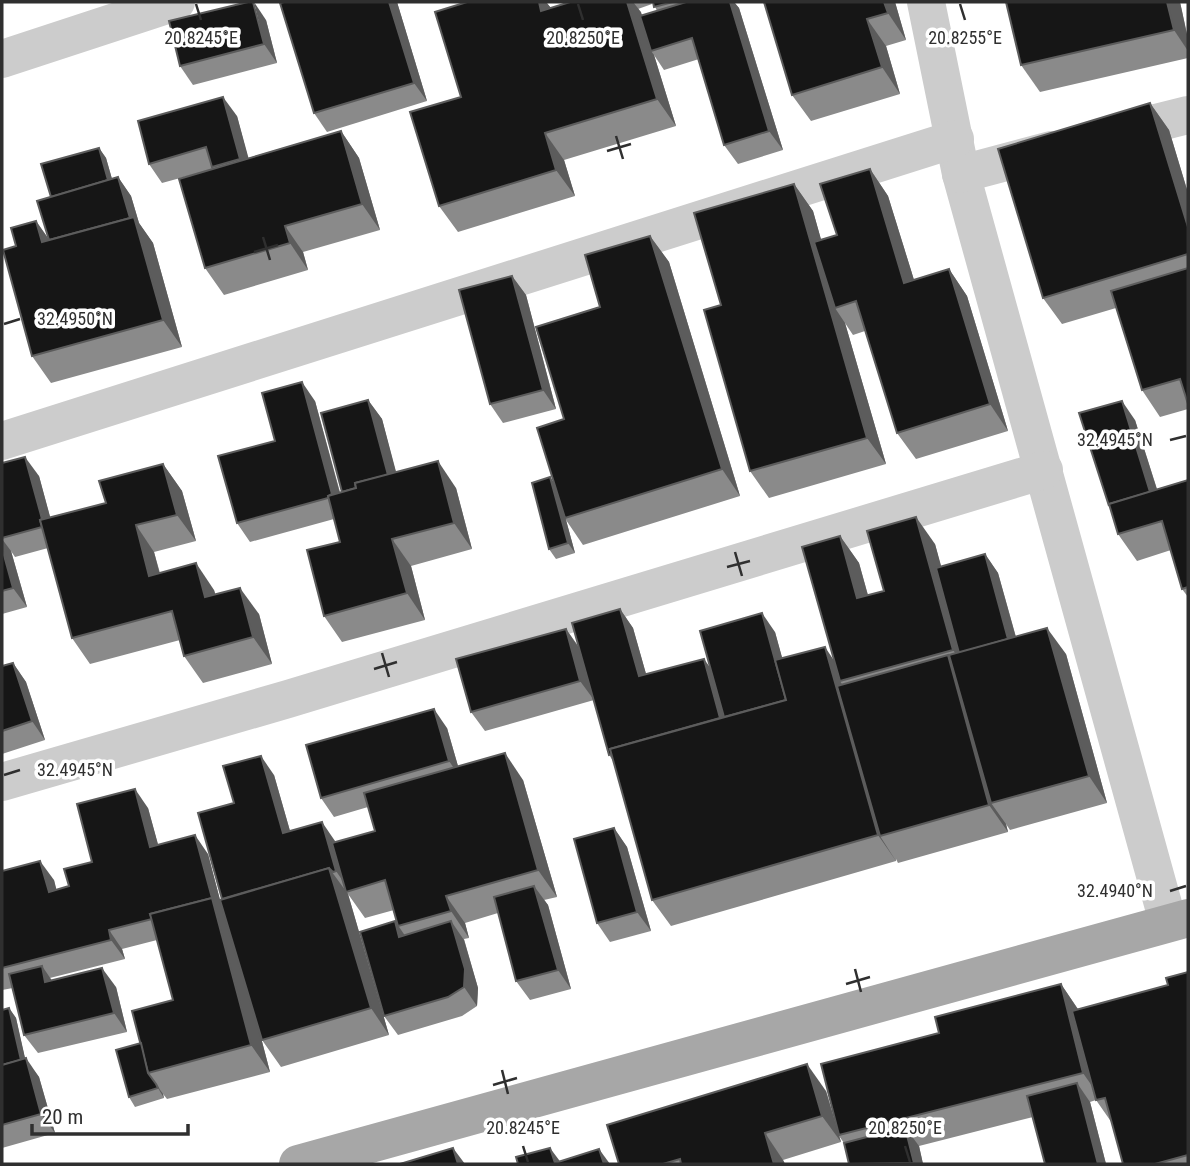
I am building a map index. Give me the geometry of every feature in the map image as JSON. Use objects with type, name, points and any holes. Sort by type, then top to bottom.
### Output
[{"type":"main road","points":[[298,1164],[1178,920]]},
{"type":"street","points":[[2,59],[176,2]]},
{"type":"street","points":[[926,2],[958,156],[1044,470],[1178,920]]},
{"type":"street","points":[[2,441],[958,156],[1188,115]]},
{"type":"street","points":[[2,782],[288,699],[1044,470]]},
{"type":"building","points":[[253,2],[264,44],[180,66],[169,21]]},
{"type":"building","points":[[389,2],[414,83],[314,113],[280,3]]},
{"type":"building","points":[[467,2],[539,2],[541,11],[570,2],[627,2],[657,99],[545,133],[556,170],[439,206],[410,112],[461,97],[435,12]]},
{"type":"building","points":[[653,2],[673,2],[654,7]]},
{"type":"building","points":[[686,2],[730,2],[769,131],[724,145],[692,38],[651,51],[640,16]]},
{"type":"building","points":[[764,2],[884,2],[888,13],[867,19],[882,67],[792,95]]},
{"type":"building","points":[[1006,2],[1167,2],[1174,30],[1021,65]]},
{"type":"building","points":[[223,97],[240,159],[212,167],[206,147],[149,164],[138,121]]},
{"type":"building","points":[[1150,103],[1188,227],[1188,254],[1043,298],[998,149]]},
{"type":"building","points":[[341,131],[362,204],[285,226],[290,243],[205,268],[179,179]]},
{"type":"building","points":[[99,148],[108,180],[51,197],[41,164]]},
{"type":"building","points":[[870,169],[904,283],[949,269],[990,404],[897,433],[856,301],[835,308],[814,242],[837,235],[820,184]]},
{"type":"building","points":[[118,177],[130,218],[49,240],[37,201]]},
{"type":"building","points":[[794,184],[867,438],[750,471],[704,310],[721,305],[694,213]]},
{"type":"building","points":[[134,217],[163,320],[32,356],[3,250],[16,246],[11,228],[36,221],[42,242]]},
{"type":"building","points":[[650,236],[722,469],[565,518],[537,428],[564,419],[536,327],[600,307],[585,255]]},
{"type":"building","points":[[1188,268],[1188,404],[1180,379],[1142,390],[1111,291]]},
{"type":"building","points":[[512,276],[543,390],[490,404],[459,290]]},
{"type":"building","points":[[302,382],[332,494],[328,498],[237,523],[218,456],[275,441],[262,393]]},
{"type":"building","points":[[368,400],[388,475],[355,483],[356,488],[342,492],[321,413]]},
{"type":"building","points":[[1122,401],[1150,492],[1109,506],[1079,413]]},
{"type":"building","points":[[25,457],[42,527],[2,538],[2,463]]},
{"type":"building","points":[[438,461],[454,523],[392,539],[407,593],[324,616],[307,550],[340,542],[328,496],[356,488],[355,483]]},
{"type":"building","points":[[163,464],[177,515],[136,525],[149,576],[196,563],[205,597],[240,588],[253,637],[184,656],[172,611],[72,638],[40,520],[106,503],[99,481]]},
{"type":"building","points":[[550,477],[568,543],[549,549],[532,483]]},
{"type":"building","points":[[1188,480],[1188,587],[1182,589],[1162,521],[1118,534],[1109,504]]},
{"type":"building","points":[[916,517],[953,650],[840,681],[802,547],[840,536],[857,598],[884,591],[867,531]]},
{"type":"building","points":[[2,548],[13,588],[2,591]]},
{"type":"building","points":[[985,554],[1008,639],[959,653],[936,568]]},
{"type":"building","points":[[620,609],[639,676],[704,659],[720,718],[610,749],[612,754],[609,755],[572,623]]},
{"type":"building","points":[[762,613],[786,700],[724,717],[700,631]]},
{"type":"building","points":[[1047,628],[1089,776],[991,803],[949,655]]},
{"type":"building","points":[[566,629],[580,681],[471,712],[456,659]]},
{"type":"building","points":[[825,647],[878,835],[652,900],[610,749],[786,700],[775,660]]},
{"type":"building","points":[[948,655],[989,805],[880,836],[837,686]]},
{"type":"building","points":[[13,663],[32,721],[2,731],[2,666]]},
{"type":"building","points":[[434,709],[449,761],[321,798],[306,745]]},
{"type":"building","points":[[505,753],[538,870],[446,896],[451,911],[398,926],[385,880],[346,892],[332,843],[375,831],[364,793]]},
{"type":"building","points":[[261,756],[283,833],[322,822],[336,871],[333,872],[329,868],[222,899],[198,813],[234,803],[223,766]]},
{"type":"building","points":[[135,789],[150,847],[195,835],[212,898],[150,914],[152,919],[109,930],[111,940],[2,968],[2,871],[40,861],[49,892],[69,886],[64,869],[92,862],[77,804]]},
{"type":"building","points":[[614,828],[637,912],[597,923],[574,839]]},
{"type":"building","points":[[329,868],[371,1008],[262,1040],[220,900]]},
{"type":"building","points":[[534,886],[558,970],[516,981],[494,897]]},
{"type":"building","points":[[212,898],[251,1045],[148,1073],[132,1011],[173,1000],[150,914]]},
{"type":"building","points":[[395,921],[399,937],[451,921],[465,969],[464,987],[448,997],[384,1016],[360,932]]},
{"type":"building","points":[[42,966],[45,982],[102,968],[114,1013],[24,1035],[9,974]]},
{"type":"building","points":[[1188,972],[1188,1155],[1155,1164],[1123,1164],[1105,1098],[1096,1100],[1072,1011],[1168,985],[1166,978]]},
{"type":"building","points":[[1061,984],[1083,1073],[839,1135],[821,1064],[939,1033],[935,1017]]},
{"type":"building","points":[[9,1008],[21,1060],[2,1065],[2,1010]]},
{"type":"building","points":[[141,1043],[148,1073],[158,1088],[129,1097],[116,1050]]},
{"type":"building","points":[[26,1058],[41,1114],[2,1125],[2,1065]]},
{"type":"building","points":[[807,1064],[822,1116],[765,1133],[774,1164],[681,1164],[680,1159],[663,1164],[619,1164],[607,1125]]},
{"type":"building","points":[[1077,1083],[1098,1164],[1045,1164],[1027,1096]]},
{"type":"building","points":[[905,1127],[914,1163],[849,1164],[844,1143]]},
{"type":"building","points":[[453,1148],[458,1164],[400,1164]]},
{"type":"building","points":[[550,1148],[555,1163],[599,1149],[604,1164],[518,1164],[516,1157]]}]
